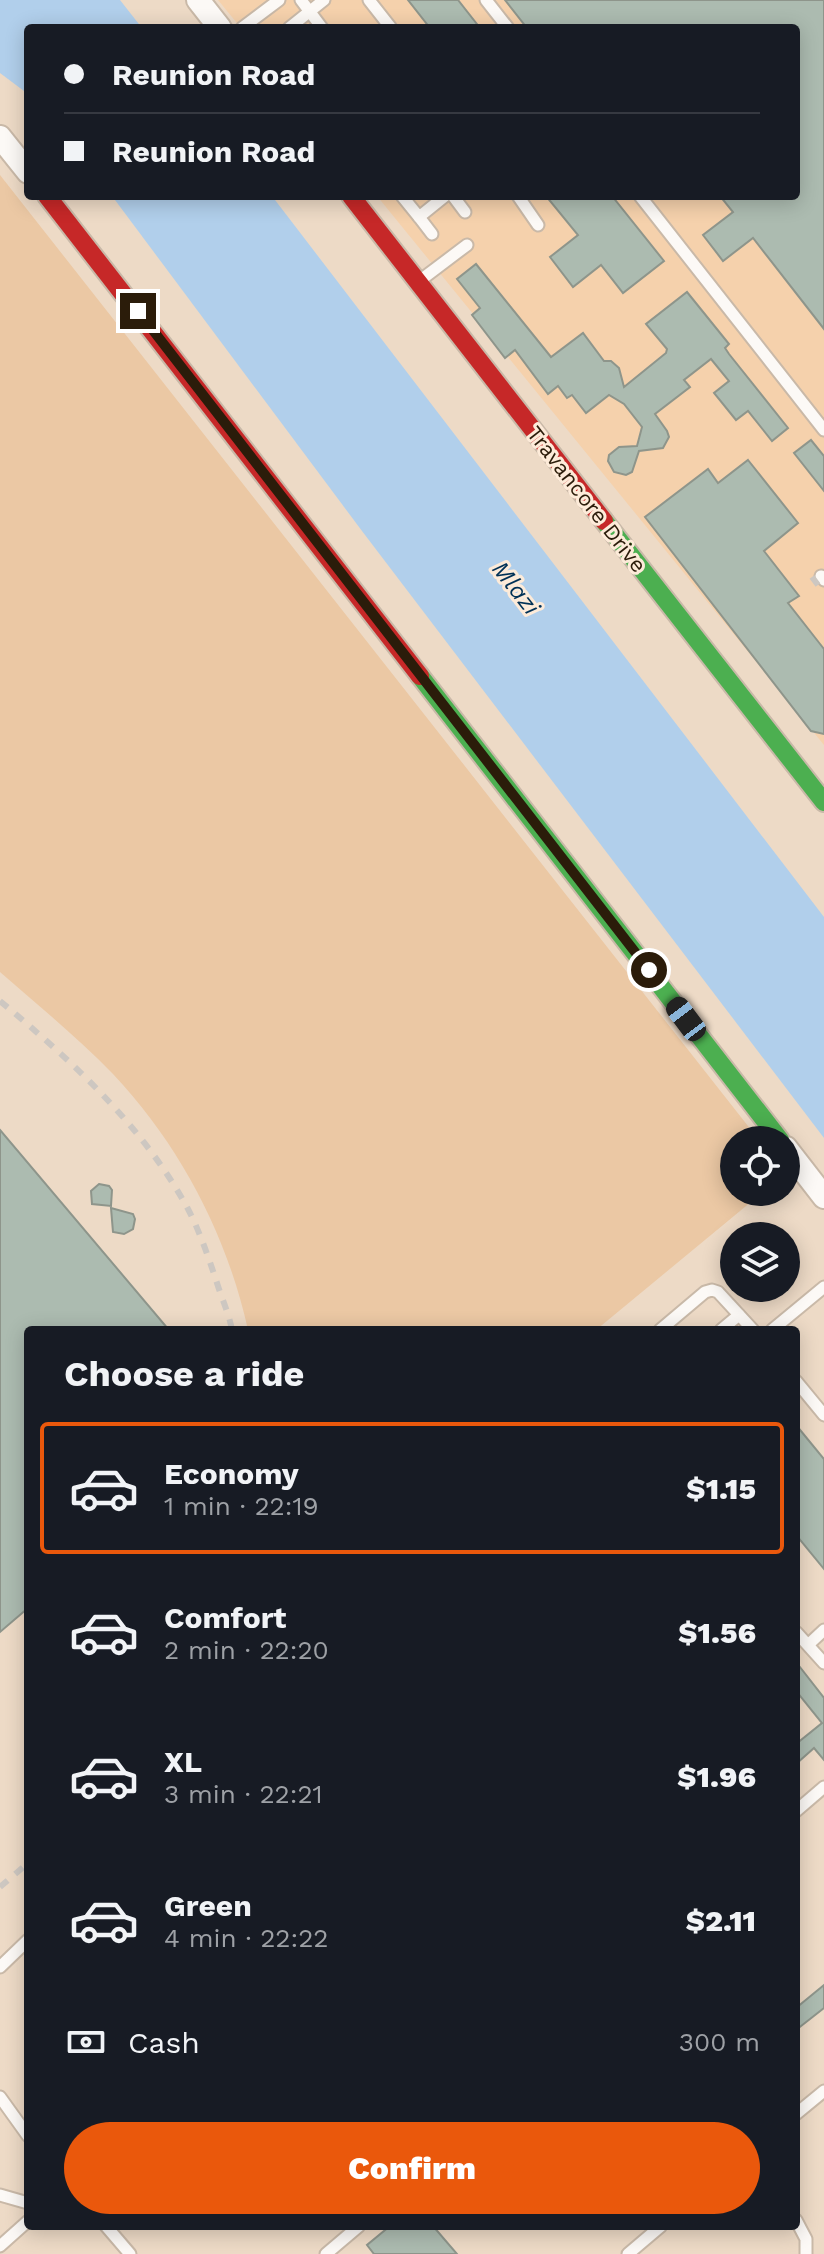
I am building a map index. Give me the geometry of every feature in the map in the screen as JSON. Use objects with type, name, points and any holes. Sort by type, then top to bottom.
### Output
[{"type":"street","points":[[198,0],[217,24]]},
{"type":"street","points":[[0,137],[24,167]]},
{"type":"street","points":[[50,200],[769,1126]]},
{"type":"street","name":"Travancore Drive","points":[[354,200],[824,802]]},
{"type":"street","points":[[800,1166],[824,1197]]},
{"type":"lane","points":[[247,24],[279,0]]},
{"type":"lane","points":[[301,0],[318,24]]},
{"type":"lane","points":[[294,24],[324,0]]},
{"type":"lane","points":[[369,0],[388,24]]},
{"type":"lane","points":[[486,0],[505,24]]},
{"type":"lane","points":[[405,200],[432,234]]},
{"type":"lane","points":[[419,217],[440,200]]},
{"type":"lane","points":[[456,200],[465,212]]},
{"type":"lane","points":[[521,200],[538,225]]},
{"type":"lane","points":[[643,200],[824,430]]},
{"type":"lane","points":[[418,282],[467,245]]},
{"type":"lane","points":[[777,1326],[824,1287]]},
{"type":"lane","points":[[665,1326],[705,1292],[712,1290],[718,1292],[749,1326]]},
{"type":"lane","points":[[726,1326],[739,1315]]},
{"type":"lane","points":[[800,1386],[824,1415]]},
{"type":"lane","points":[[809,1644],[824,1630]]},
{"type":"lane","points":[[800,1636],[824,1663]]},
{"type":"lane","points":[[800,1808],[824,1787]]},
{"type":"lane","points":[[0,1967],[24,1944]]},
{"type":"lane","points":[[800,2111],[824,2091]]},
{"type":"lane","points":[[0,2097],[24,2130]]},
{"type":"lane","points":[[0,2195],[24,2202]]},
{"type":"lane","points":[[0,2246],[24,2225]]},
{"type":"lane","points":[[800,2228],[806,2239],[806,2254]]},
{"type":"lane","points":[[109,2230],[130,2254]]},
{"type":"lane","points":[[326,2254],[354,2230]]},
{"type":"lane","points":[[628,2254],[656,2230]]},
{"type":"shaded area","points":[[218,0],[824,0],[824,745],[380,200],[800,200],[800,24],[238,24]]},
{"type":"shaded area","points":[[0,175],[748,1126],[720,1126],[720,1206],[746,1206],[727,1222],[720,1222],[720,1228],[601,1326],[247,1326],[214,1226],[180,1161],[137,1101],[58,1022],[0,972]]},
{"type":"water","points":[[0,0],[120,0],[139,24],[24,24],[24,91],[0,73]]},
{"type":"water","name":"Mlazi","points":[[115,200],[275,200],[824,917],[824,1138],[362,531]]},
{"type":"building","points":[[408,0],[458,0],[477,24],[427,24]]},
{"type":"building","points":[[505,0],[824,0],[824,329],[753,238],[723,261],[703,235],[733,212],[723,200],[800,200],[800,24],[524,24]]},
{"type":"building","points":[[549,200],[615,200],[664,261],[623,293],[601,265],[573,287],[550,257],[578,235]]},
{"type":"building","points":[[476,264],[551,357],[583,333],[604,361],[611,361],[619,368],[624,387],[666,353],[667,349],[646,324],[687,292],[729,344],[725,348],[729,354],[788,428],[772,441],[748,411],[736,420],[714,393],[729,381],[711,359],[684,380],[690,387],[655,414],[669,437],[663,448],[639,451],[632,472],[626,475],[614,472],[608,461],[609,455],[619,447],[637,446],[642,427],[624,404],[609,395],[586,413],[572,395],[567,398],[558,386],[548,394],[515,350],[505,358],[472,315],[480,308],[457,279]]},
{"type":"building","points":[[811,440],[824,456],[824,491],[794,453]]},
{"type":"building","points":[[748,460],[798,523],[764,551],[799,596],[788,603],[824,649],[824,734],[811,731],[645,517],[708,469],[718,483]]},
{"type":"building","points":[[0,1130],[166,1326],[24,1326],[24,1611],[0,1632]]},
{"type":"building","points":[[99,1184],[112,1190],[111,1206],[92,1204],[91,1191]]},
{"type":"building","points":[[111,1208],[133,1214],[133,1229],[124,1234],[113,1232]]},
{"type":"building","points":[[800,1430],[824,1459],[824,1569],[800,1540]]},
{"type":"building","points":[[800,1667],[824,1698],[824,1760],[814,1748],[800,1760],[800,1741],[822,1723],[800,1696]]},
{"type":"building","points":[[824,1985],[824,2008],[800,2027],[800,2005]]},
{"type":"building","points":[[385,2230],[436,2230],[457,2254],[374,2254],[367,2245]]},
{"type":"railway","points":[[812,577],[824,593]]},
{"type":"railway","points":[[0,1001],[79,1071],[150,1150],[192,1218],[231,1326]]},
{"type":"railway","points":[[0,1887],[24,1866]]},
{"type":"traffic: fast","points":[[604,521],[824,802]]},
{"type":"traffic: fast","points":[[420,676],[769,1126]]},
{"type":"traffic: jam","points":[[50,200],[420,676]]},
{"type":"traffic: jam","points":[[354,200],[604,521]]},
{"type":"route","points":[[138,311],[649,970]]}]
